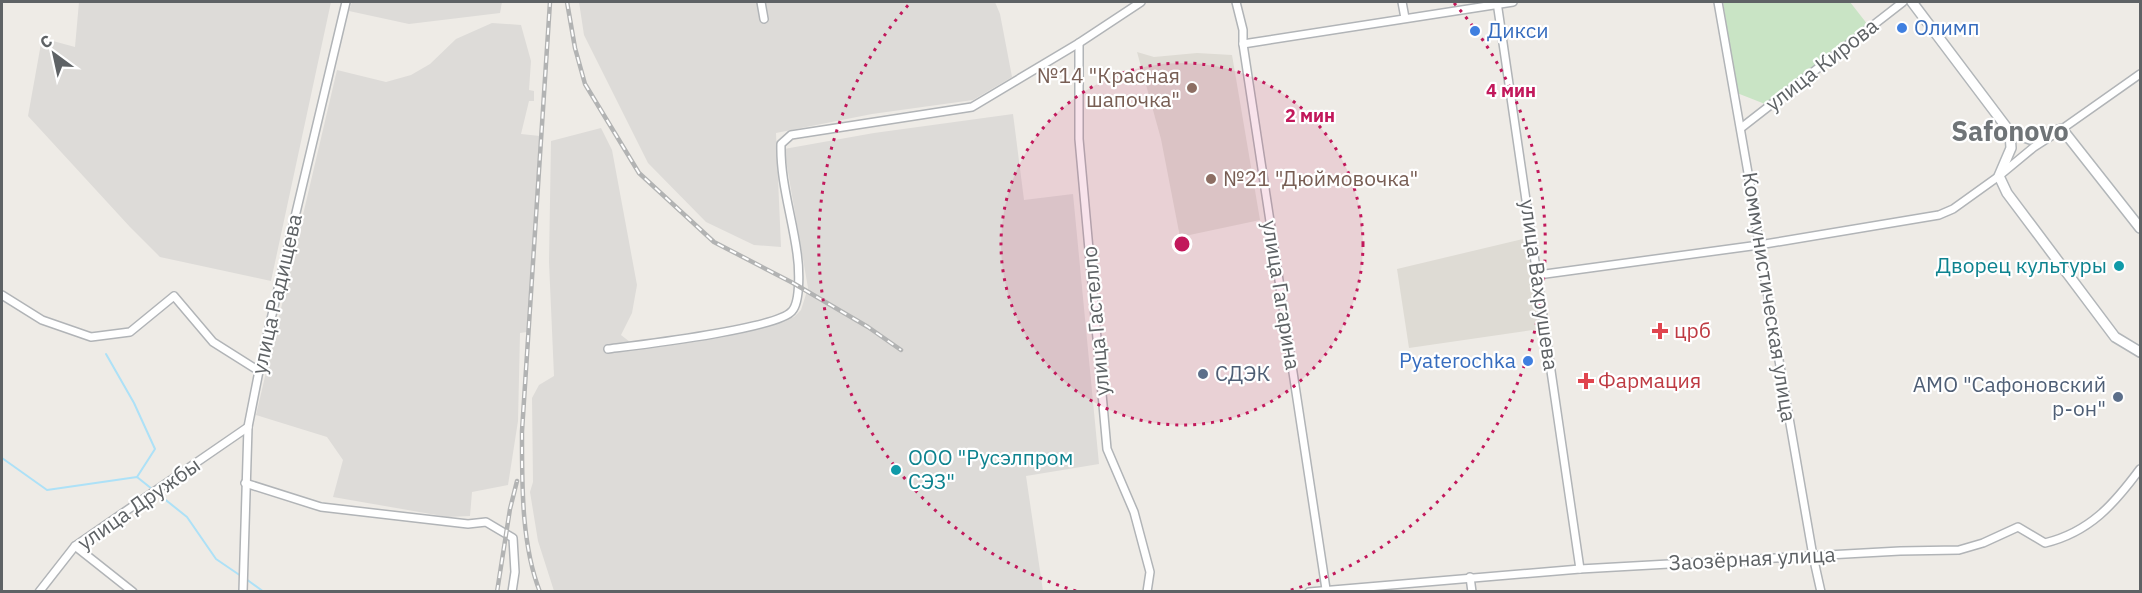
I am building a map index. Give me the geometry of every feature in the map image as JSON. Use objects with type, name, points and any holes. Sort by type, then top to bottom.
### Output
[{"type":"main road","points":[[1912,2],[2010,132],[2011,148],[1999,176],[2007,193],[2115,337],[2140,352]]},
{"type":"main road","points":[[2010,132],[2030,139],[2062,129],[2140,228]]},
{"type":"street","name":"улица Радищева","points":[[243,591],[248,427],[259,371],[346,2]]},
{"type":"street","points":[[761,2],[764,19]]},
{"type":"street","points":[[608,349],[731,331],[785,317],[794,310],[798,297],[797,255],[780,163],[781,144],[791,135],[972,107],[1079,43],[1141,2]]},
{"type":"street","name":"улица Гагарина","points":[[1236,2],[1243,30],[1243,44],[1326,589]]},
{"type":"street","points":[[1402,2],[1405,18]]},
{"type":"street","points":[[1243,44],[1514,2]]},
{"type":"street","name":"Коммунистическая улица","points":[[1718,2],[1813,556],[1821,591]]},
{"type":"street","name":"улица Кирова","points":[[1741,128],[1903,2]]},
{"type":"street","name":"улица Вахрушева","points":[[1498,3],[1580,569]]},
{"type":"street","name":"улица Гастелло","points":[[1079,43],[1079,139],[1107,449],[1134,512],[1150,572],[1147,591]]},
{"type":"street","points":[[1538,275],[1759,245],[1939,215],[1953,209],[2034,147],[2140,74]]},
{"type":"street","points":[[2,295],[42,320],[91,337],[130,332],[174,296],[213,342],[259,371]]},
{"type":"street","name":"улица Дружбы","points":[[39,591],[75,546],[248,427]]},
{"type":"street","name":"Заозёрная улица","points":[[1309,591],[1580,569],[1959,550],[1983,543],[2018,527],[2045,543],[2065,538],[2109,509],[2140,469]]},
{"type":"street","points":[[245,483],[321,507],[468,524],[486,522],[513,538],[515,572],[512,591]]},
{"type":"street","points":[[75,546],[133,591]]},
{"type":"street","points":[[1470,577],[1472,591]]},
{"type":"shaded area","points":[[79,2],[331,2],[271,281],[160,257],[28,116],[42,38],[75,47]]},
{"type":"shaded area","points":[[352,2],[502,2],[500,13],[409,24],[349,11]]},
{"type":"shaded area","points":[[579,2],[995,2],[1000,14],[1012,77],[973,100],[872,114],[776,133],[781,247],[754,245],[706,222],[648,163],[584,35]]},
{"type":"shaded area","points":[[492,23],[521,25],[531,61],[529,90],[534,91],[534,101],[529,101],[521,134],[540,136],[527,332],[520,333],[518,421],[508,485],[472,492],[470,516],[448,517],[333,497],[343,460],[327,437],[256,415],[337,70],[386,82],[411,75],[430,64],[456,39]]},
{"type":"shaded area","points":[[1137,52],[1154,57],[1197,53],[1232,55],[1260,220],[1180,237],[1161,139]]},
{"type":"shaded area","points":[[1013,114],[1024,200],[1073,194],[1099,464],[1026,476],[1043,591],[554,591],[538,541],[530,492],[533,482],[532,398],[539,385],[554,376],[549,262],[551,141],[601,128],[612,150],[637,285],[632,313],[621,335],[639,349],[725,337],[794,317],[801,310],[808,288],[784,149],[874,133]]},
{"type":"shaded area","points":[[1527,238],[1539,329],[1409,348],[1397,269]]},
{"type":"green space","points":[[1723,2],[1850,2],[1868,25],[1765,104],[1737,93]]},
{"type":"waterway","points":[[106,354],[134,403],[155,449],[137,477]]},
{"type":"waterway","points":[[2,458],[47,490],[137,477],[187,517],[216,559],[241,576]]},
{"type":"waterway","points":[[246,579],[264,592]]},
{"type":"railway","points":[[540,592],[529,554],[526,533],[522,431],[550,2]]},
{"type":"railway","points":[[567,2],[575,48],[585,84],[639,173],[714,242],[793,283],[868,327],[901,350]]},
{"type":"railway","points":[[497,592],[510,509],[517,481]]},
{"type":"place","name":"Олимп","points":[[1902,28]]},
{"type":"place","name":"Дикси","points":[[1475,31]]},
{"type":"place","name":"№14 \"Красная шапочка\"","points":[[1192,88]]},
{"type":"place","name":"№21 \"Дюймовочка\"","points":[[1211,179]]},
{"type":"place","name":"Дворец культуры","points":[[2119,266]]},
{"type":"place","name":"црб","points":[[1660,331]]},
{"type":"place","name":"Pyaterochka","points":[[1528,361]]},
{"type":"place","name":"СДЭК","points":[[1203,374]]},
{"type":"place","name":"Фармация","points":[[1586,381]]},
{"type":"place","name":"АМО \"Сафоновский р-он\"","points":[[2118,397]]},
{"type":"place","name":"ООО \"Русэлпром СЭЗ\"","points":[[896,470]]},
{"type":"district","name":"Safonovo","points":[[2010,132]]}]
